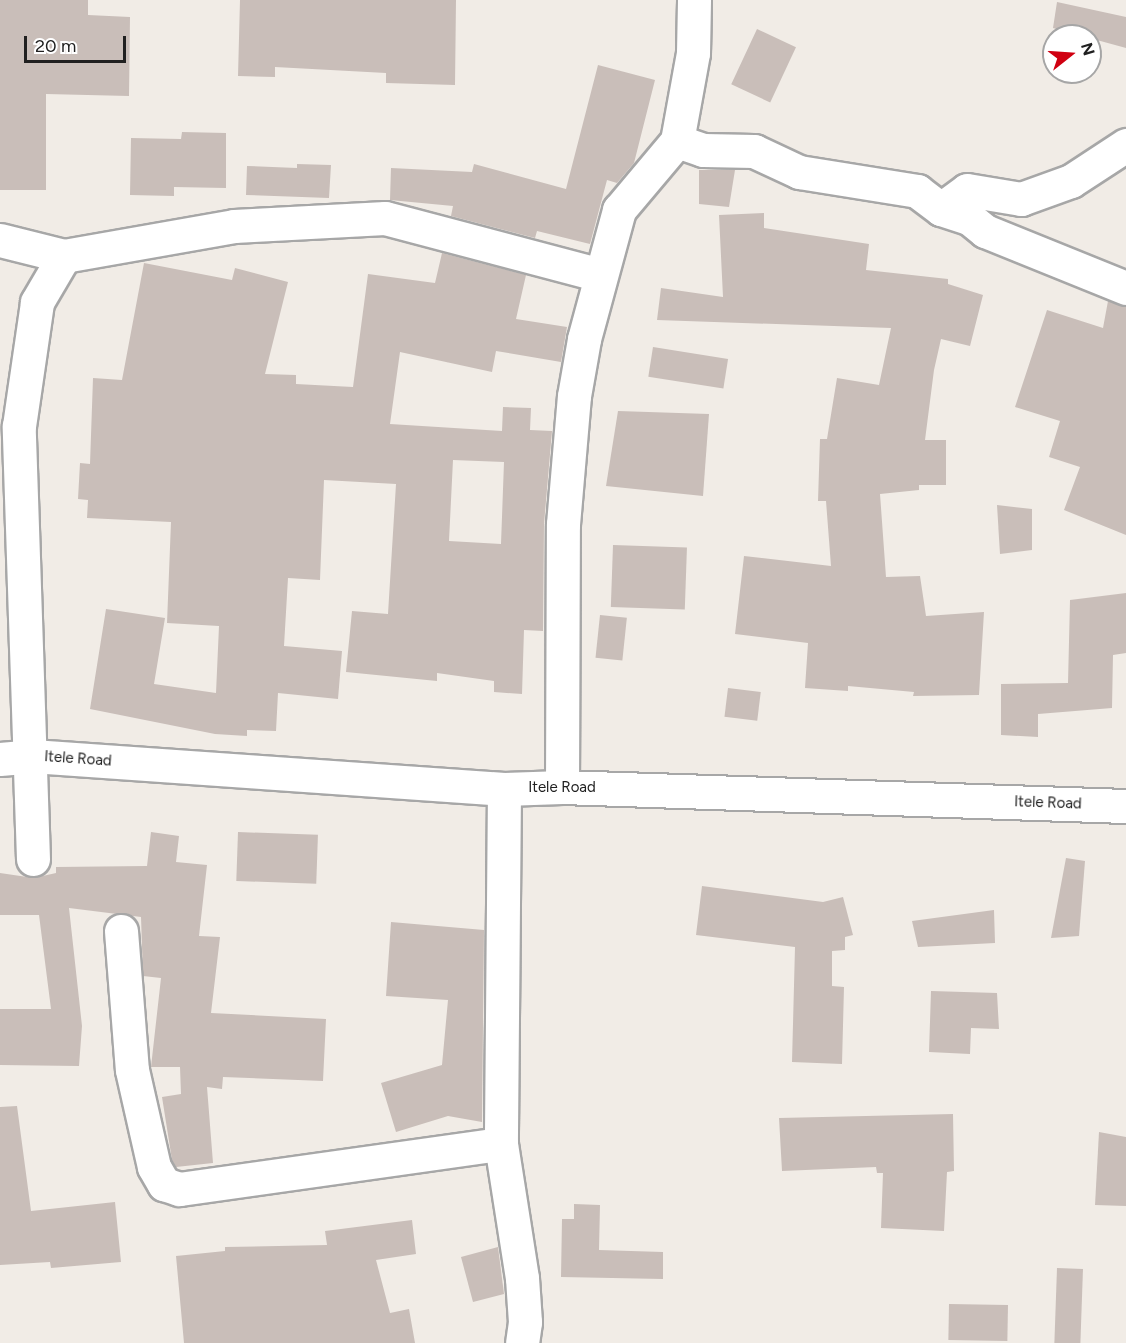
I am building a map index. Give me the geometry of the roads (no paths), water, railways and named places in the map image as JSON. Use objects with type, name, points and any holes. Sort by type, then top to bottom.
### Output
[{"type":"street","points":[[562,787],[563,524],[574,396],[600,275],[619,210],[677,141],[693,53],[694,0]]},
{"type":"street","points":[[677,141],[702,150],[754,151],[799,172],[917,191],[941,209],[969,218],[985,231],[1126,288]]},
{"type":"street","points":[[941,209],[967,190],[1021,199],[1071,181],[1126,145]]},
{"type":"street","points":[[0,240],[64,256],[234,226],[385,218],[600,275]]},
{"type":"street","points":[[33,859],[32,756],[19,426],[37,303],[64,256]]},
{"type":"street","name":"Itele Road","points":[[0,759],[32,756],[504,789],[562,787],[1126,806]]},
{"type":"street","points":[[504,789],[501,1144],[522,1278],[525,1323],[522,1343]]},
{"type":"street","points":[[121,931],[132,1070],[154,1167],[164,1184],[179,1189],[501,1144]]}]
